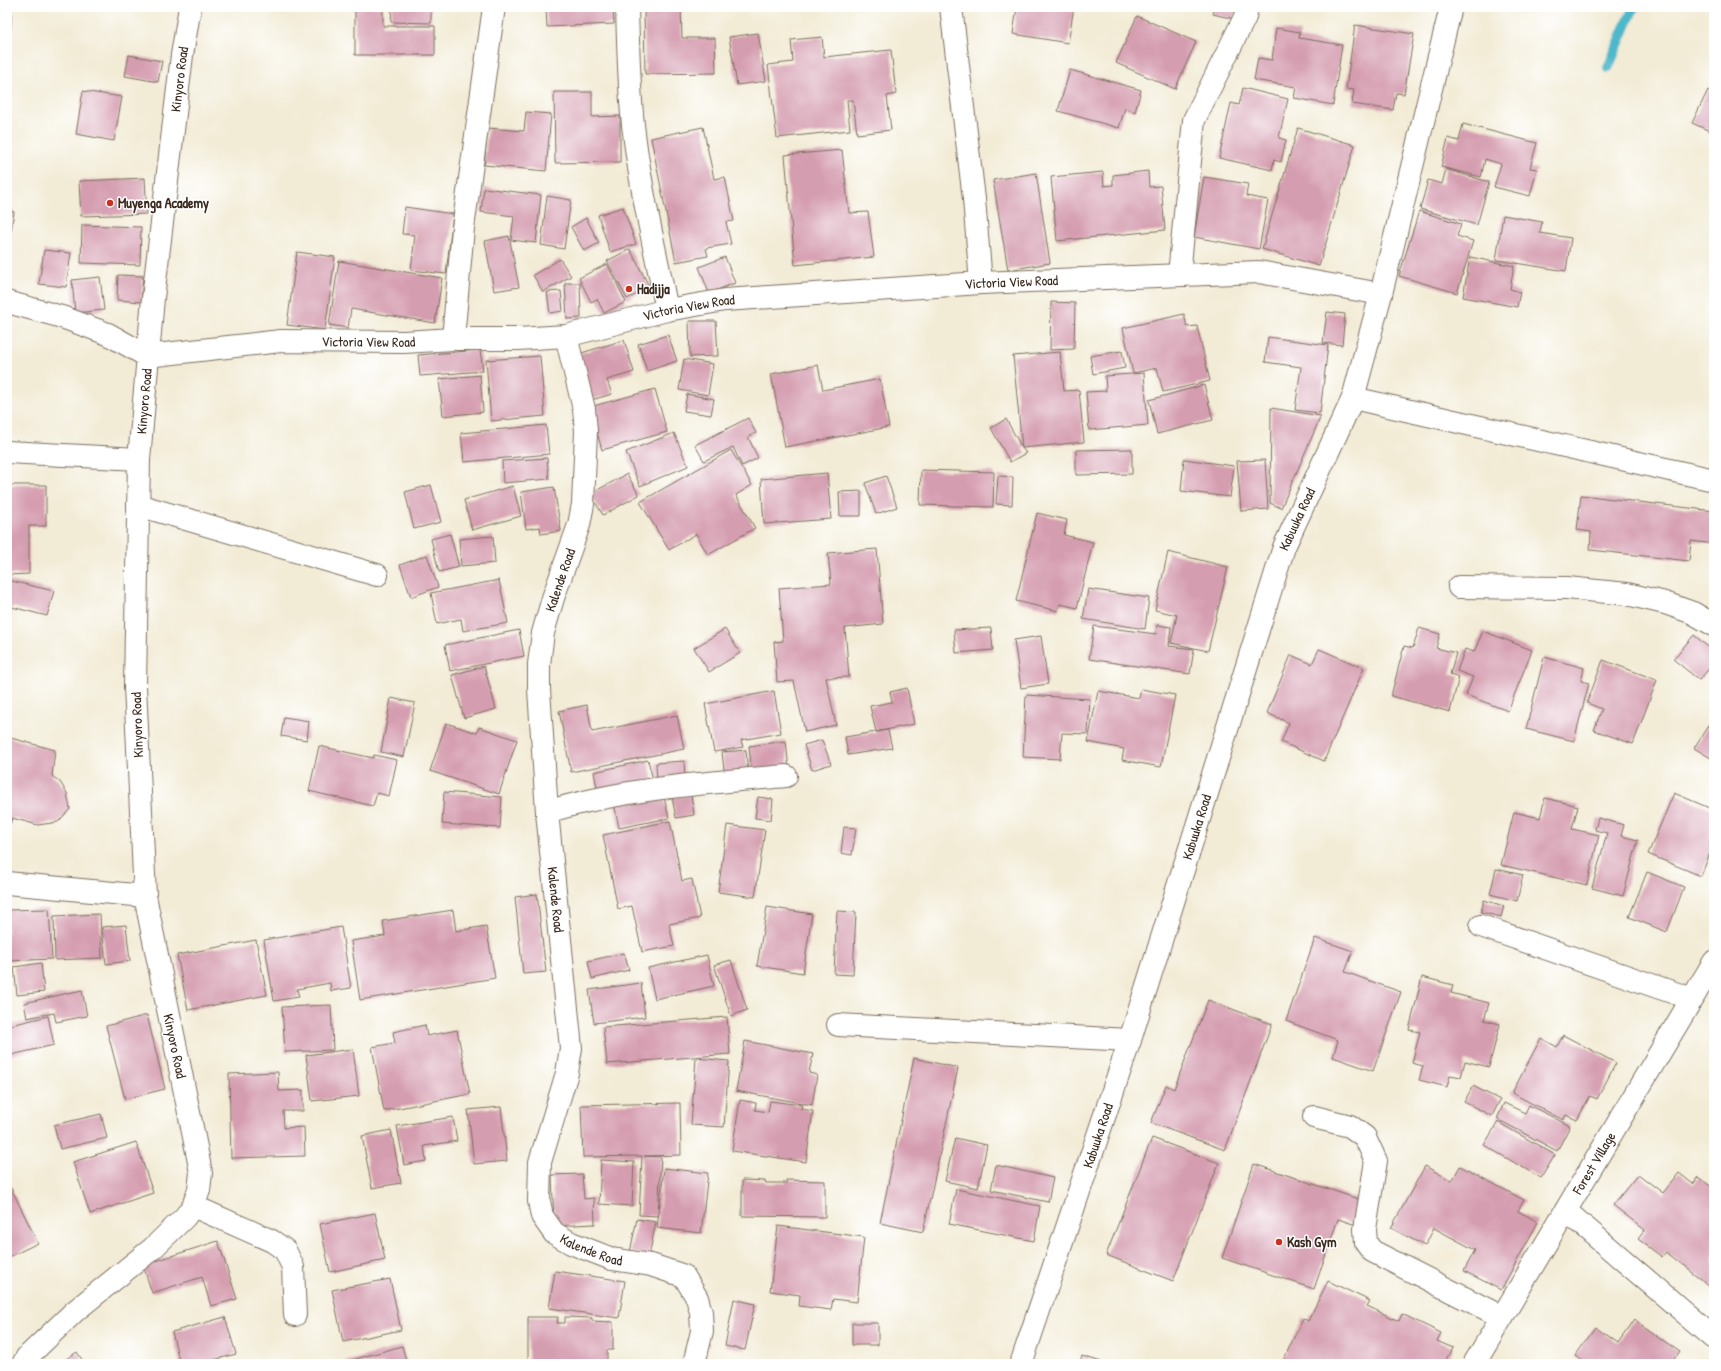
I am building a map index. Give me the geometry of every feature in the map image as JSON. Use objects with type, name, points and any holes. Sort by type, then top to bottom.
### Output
[{"type":"street","name":"Kinyoro Road","points":[[23,1364],[27,1357],[75,1311],[153,1248],[185,1217],[193,1206],[199,1190],[201,1173],[145,896],[135,686],[139,459],[147,356],[182,55],[190,7]]},
{"type":"street","points":[[453,339],[462,228],[494,7]]},
{"type":"street","points":[[627,7],[628,59],[633,126],[645,198],[667,310]]},
{"type":"street","points":[[950,7],[972,184],[981,283]]},
{"type":"street","points":[[1180,275],[1194,120],[1245,17],[1247,7]]},
{"type":"street","name":"Kabuuka Road","points":[[1022,1364],[1130,1040],[1284,547],[1352,398],[1381,294],[1451,7]]},
{"type":"street","name":"Victoria View Road","points":[[147,356],[178,354],[281,341],[404,342],[453,339],[518,339],[566,336],[667,310],[725,300],[981,283],[1259,272],[1381,294]]},
{"type":"street","points":[[7,302],[62,317],[108,334],[147,356]]},
{"type":"street","name":"Kalende Road","points":[[566,336],[584,409],[586,431],[583,504],[579,525],[545,626],[539,664],[539,689],[548,812],[571,1048],[567,1074],[540,1162],[539,1201],[542,1216],[554,1233],[571,1243],[612,1259],[651,1265],[684,1276],[697,1298],[701,1312],[702,1331],[694,1364]]},
{"type":"street","points":[[1352,398],[1714,480]]},
{"type":"street","points":[[7,452],[139,459]]},
{"type":"street","points":[[138,505],[376,575]]},
{"type":"street","points":[[1459,587],[1567,588],[1627,594],[1693,613],[1714,625]]},
{"type":"street","points":[[548,812],[575,803],[674,786],[786,776]]},
{"type":"street","points":[[7,883],[145,896]]},
{"type":"street","points":[[1481,926],[1692,999]]},
{"type":"street","name":"Forest Village","points":[[1474,1364],[1714,962]]},
{"type":"street","points":[[838,1025],[1130,1040]]},
{"type":"street","points":[[1314,1117],[1350,1126],[1365,1138],[1376,1161],[1365,1229],[1366,1242],[1372,1251],[1502,1317]]},
{"type":"street","points":[[193,1206],[272,1241],[285,1250],[293,1267],[295,1315]]},
{"type":"street","points":[[1566,1211],[1714,1338]]},
{"type":"building","points":[[7,7],[12,7],[8,75],[7,75]]},
{"type":"building","points":[[355,7],[383,7],[383,26],[435,26],[435,55],[355,55]]},
{"type":"building","points":[[392,7],[431,7],[431,23],[391,22]]},
{"type":"building","points":[[546,7],[613,7],[614,24],[547,27]]},
{"type":"building","points":[[644,7],[681,7],[682,38],[715,38],[716,73],[645,74]]},
{"type":"building","points":[[704,7],[720,7],[720,8],[704,10]]},
{"type":"building","points":[[1017,7],[1074,7],[1068,43],[1013,34]]},
{"type":"building","points":[[1215,7],[1236,7],[1234,19],[1213,14]]},
{"type":"building","points":[[1137,16],[1196,42],[1175,89],[1116,63]]},
{"type":"building","points":[[1355,25],[1414,34],[1404,94],[1396,93],[1393,110],[1352,104],[1354,90],[1346,89]]},
{"type":"building","points":[[1276,28],[1300,32],[1299,38],[1342,45],[1333,105],[1294,98],[1296,87],[1254,80],[1258,58],[1272,60]]},
{"type":"building","points":[[758,33],[766,81],[737,85],[729,37]]},
{"type":"building","points":[[822,37],[824,57],[891,50],[896,94],[887,96],[891,130],[857,134],[853,100],[847,100],[850,130],[777,138],[768,65],[793,62],[791,40]]},
{"type":"building","points":[[129,55],[162,61],[158,82],[125,76]]},
{"type":"building","points":[[1070,70],[1141,90],[1135,112],[1125,108],[1119,128],[1058,111]]},
{"type":"building","points":[[1243,88],[1288,99],[1279,138],[1286,140],[1281,162],[1274,160],[1272,170],[1219,158],[1231,103],[1239,105]]},
{"type":"building","points":[[1708,90],[1714,93],[1714,133],[1692,123]]},
{"type":"building","points":[[83,91],[122,97],[114,141],[76,134]]},
{"type":"building","points":[[554,92],[592,92],[592,117],[620,116],[620,162],[555,163]]},
{"type":"building","points":[[526,112],[551,114],[546,171],[484,165],[488,128],[524,131]]},
{"type":"building","points":[[1463,124],[1537,143],[1530,168],[1537,169],[1530,196],[1494,187],[1501,164],[1485,159],[1481,177],[1441,167],[1448,138],[1459,141]]},
{"type":"building","points":[[703,127],[714,179],[725,177],[734,221],[726,222],[731,244],[706,248],[708,256],[676,262],[651,138]]},
{"type":"building","points":[[1298,128],[1355,145],[1319,266],[1262,249]]},
{"type":"building","points":[[842,150],[849,213],[868,212],[874,257],[795,265],[785,155]]},
{"type":"building","points":[[1446,169],[1489,182],[1477,225],[1420,209],[1428,180],[1442,184]]},
{"type":"building","points":[[1148,171],[1149,187],[1161,186],[1165,230],[1057,241],[1051,177],[1103,172],[1104,186],[1113,185],[1113,175]]},
{"type":"building","points":[[1036,173],[1050,263],[1008,270],[993,180]]},
{"type":"building","points":[[1204,177],[1248,184],[1246,196],[1268,200],[1259,249],[1194,237]]},
{"type":"building","points":[[145,178],[147,214],[81,216],[79,181]]},
{"type":"building","points":[[484,188],[541,195],[536,243],[511,240],[514,216],[481,212]]},
{"type":"building","points":[[547,196],[571,200],[564,249],[541,245]]},
{"type":"building","points":[[405,207],[453,214],[446,274],[411,270],[415,235],[402,234]]},
{"type":"building","points":[[623,207],[636,244],[610,252],[598,215]]},
{"type":"building","points":[[7,210],[14,212],[8,247],[7,247]]},
{"type":"building","points":[[1419,211],[1461,224],[1457,236],[1473,241],[1457,293],[1399,276]]},
{"type":"building","points":[[1503,215],[1542,222],[1540,233],[1571,238],[1566,271],[1496,260]]},
{"type":"building","points":[[586,218],[599,243],[584,251],[571,227]]},
{"type":"building","points":[[82,225],[141,227],[140,265],[81,263]]},
{"type":"building","points":[[509,236],[519,287],[494,291],[485,241]]},
{"type":"building","points":[[630,249],[650,288],[627,299],[607,261]]},
{"type":"building","points":[[44,250],[71,253],[66,287],[39,284]]},
{"type":"building","points":[[297,252],[335,257],[325,330],[287,325]]},
{"type":"building","points":[[725,257],[735,283],[709,293],[699,267]]},
{"type":"building","points":[[1470,257],[1514,266],[1510,289],[1520,292],[1517,307],[1463,297]]},
{"type":"building","points":[[560,259],[571,276],[543,292],[533,275]]},
{"type":"building","points":[[339,261],[442,278],[435,323],[351,309],[348,328],[329,325]]},
{"type":"building","points":[[607,264],[626,302],[604,313],[597,299],[591,302],[579,278]]},
{"type":"building","points":[[118,275],[143,276],[141,302],[117,300]]},
{"type":"building","points":[[100,277],[104,310],[75,313],[72,280]]},
{"type":"building","points":[[565,283],[580,283],[581,318],[567,319]]},
{"type":"building","points":[[561,291],[563,311],[550,313],[547,292]]},
{"type":"building","points":[[1051,302],[1075,303],[1074,349],[1050,350]]},
{"type":"building","points":[[1327,312],[1345,314],[1342,345],[1323,343]]},
{"type":"building","points":[[1184,314],[1187,327],[1197,326],[1210,381],[1163,392],[1157,368],[1133,373],[1123,328]]},
{"type":"building","points":[[689,321],[716,321],[718,356],[690,357]]},
{"type":"building","points":[[668,335],[677,361],[647,371],[638,344]]},
{"type":"building","points":[[1268,337],[1328,345],[1320,413],[1295,410],[1301,367],[1265,362]]},
{"type":"building","points":[[624,340],[634,372],[607,380],[612,394],[588,401],[575,355]]},
{"type":"building","points":[[480,350],[483,371],[420,376],[418,355]]},
{"type":"building","points":[[1122,351],[1125,368],[1093,374],[1090,356]]},
{"type":"building","points":[[1060,352],[1064,391],[1079,390],[1084,442],[1022,448],[1013,356]]},
{"type":"building","points":[[540,356],[545,416],[491,421],[486,360]]},
{"type":"building","points":[[684,359],[713,364],[708,395],[679,390]]},
{"type":"building","points":[[818,365],[823,390],[880,379],[889,427],[785,447],[771,374]]},
{"type":"building","points":[[1144,373],[1148,425],[1089,430],[1086,392],[1106,391],[1105,376]]},
{"type":"building","points":[[480,375],[483,412],[443,416],[439,379]]},
{"type":"building","points":[[1204,385],[1213,420],[1157,434],[1149,400]]},
{"type":"building","points":[[655,389],[667,432],[602,450],[590,407]]},
{"type":"building","points":[[687,394],[714,399],[711,415],[684,411]]},
{"type":"building","points":[[1271,408],[1321,416],[1281,508],[1270,503]]},
{"type":"building","points":[[748,418],[756,433],[748,437],[758,458],[742,466],[733,447],[704,461],[695,445]]},
{"type":"building","points":[[1006,419],[1026,453],[1010,462],[991,428]]},
{"type":"building","points":[[546,425],[549,454],[464,462],[461,433]]},
{"type":"building","points":[[674,433],[688,466],[640,486],[626,452]]},
{"type":"building","points":[[1132,449],[1132,474],[1076,475],[1076,450]]},
{"type":"building","points":[[731,450],[752,485],[736,495],[755,528],[708,555],[696,534],[669,550],[640,502]]},
{"type":"building","points":[[547,458],[549,479],[503,483],[502,461]]},
{"type":"building","points":[[1184,459],[1234,466],[1230,497],[1181,491]]},
{"type":"building","points":[[1265,460],[1268,509],[1241,511],[1237,461]]},
{"type":"building","points":[[921,470],[994,472],[993,507],[920,505]]},
{"type":"building","points":[[827,473],[831,519],[764,524],[761,479]]},
{"type":"building","points":[[627,474],[639,495],[603,515],[590,494]]},
{"type":"building","points":[[886,476],[897,507],[876,514],[865,483]]},
{"type":"building","points":[[998,476],[1013,477],[1012,505],[996,504]]},
{"type":"building","points":[[7,485],[46,485],[46,526],[29,526],[29,574],[7,575]]},
{"type":"building","points":[[431,485],[441,522],[414,529],[405,492]]},
{"type":"building","points":[[513,486],[521,516],[472,530],[464,500]]},
{"type":"building","points":[[554,487],[561,531],[541,534],[540,527],[526,529],[521,492]]},
{"type":"building","points":[[861,491],[861,516],[840,516],[839,492]]},
{"type":"building","points":[[1581,495],[1714,511],[1714,544],[1691,541],[1689,561],[1590,550],[1591,532],[1577,530]]},
{"type":"building","points":[[1037,513],[1067,520],[1064,535],[1093,542],[1077,608],[1060,604],[1058,611],[1016,601]]},
{"type":"building","points":[[450,534],[459,567],[439,572],[431,539]]},
{"type":"building","points":[[493,536],[495,563],[461,566],[459,539]]},
{"type":"building","points":[[877,549],[883,624],[845,628],[849,677],[826,678],[836,725],[805,732],[794,681],[777,682],[774,642],[783,641],[779,588],[831,584],[828,553]]},
{"type":"building","points":[[1168,552],[1228,567],[1208,651],[1171,643],[1177,615],[1155,610]]},
{"type":"building","points":[[427,555],[438,587],[411,597],[400,565]]},
{"type":"building","points":[[7,580],[54,591],[47,616],[12,607],[7,624]]},
{"type":"building","points":[[499,580],[508,623],[463,631],[461,619],[437,624],[431,593]]},
{"type":"building","points":[[1088,589],[1149,598],[1145,629],[1083,619]]},
{"type":"building","points":[[1157,625],[1171,627],[1169,646],[1194,649],[1190,674],[1089,659],[1094,626],[1156,634]]},
{"type":"building","points":[[991,628],[993,650],[956,653],[954,630]]},
{"type":"building","points":[[1419,628],[1440,634],[1436,648],[1456,653],[1450,674],[1459,677],[1450,712],[1391,696],[1404,646],[1413,648]]},
{"type":"building","points":[[725,629],[740,653],[709,672],[694,648]]},
{"type":"building","points":[[519,630],[524,656],[450,671],[445,645]]},
{"type":"building","points":[[1483,631],[1532,650],[1508,711],[1466,695],[1473,677],[1457,671],[1465,649],[1474,652]]},
{"type":"building","points":[[1694,635],[1714,652],[1714,663],[1699,680],[1673,659]]},
{"type":"building","points":[[1041,636],[1048,684],[1021,688],[1014,640]]},
{"type":"building","points":[[1319,649],[1364,668],[1324,761],[1281,742],[1289,723],[1267,713],[1291,655],[1312,664]]},
{"type":"building","points":[[1544,657],[1584,668],[1581,681],[1589,683],[1574,741],[1526,729]]},
{"type":"building","points":[[1603,660],[1657,680],[1633,744],[1594,730],[1602,709],[1587,703]]},
{"type":"building","points":[[484,666],[496,709],[464,718],[452,675]]},
{"type":"building","points":[[907,688],[914,724],[876,732],[870,706],[892,702],[890,692]]},
{"type":"building","points":[[1141,689],[1175,695],[1161,767],[1122,760],[1124,749],[1088,742],[1098,691],[1139,698]]},
{"type":"building","points":[[774,691],[781,733],[741,740],[743,747],[714,752],[705,704]]},
{"type":"building","points":[[1026,695],[1090,699],[1088,734],[1062,733],[1060,759],[1023,757]]},
{"type":"building","points":[[391,698],[415,703],[404,757],[381,752]]},
{"type":"building","points":[[587,705],[592,732],[677,715],[684,749],[571,772],[559,711]]},
{"type":"building","points":[[1714,716],[1714,760],[1694,748]]},
{"type":"building","points":[[284,717],[309,721],[307,740],[281,736]]},
{"type":"building","points":[[446,723],[477,733],[479,727],[517,740],[499,794],[430,771]]},
{"type":"building","points":[[888,730],[892,748],[848,755],[845,737]]},
{"type":"building","points":[[7,737],[55,750],[52,776],[60,782],[67,793],[70,809],[58,822],[38,825],[12,818],[7,833]]},
{"type":"building","points":[[822,740],[831,764],[812,770],[804,745]]},
{"type":"building","points":[[786,741],[789,770],[752,774],[749,746]]},
{"type":"building","points":[[319,746],[373,758],[374,755],[397,760],[389,796],[377,793],[373,806],[309,791]]},
{"type":"building","points":[[746,750],[748,775],[725,778],[722,752]]},
{"type":"building","points":[[648,760],[653,780],[598,793],[594,772]]},
{"type":"building","points":[[684,761],[685,780],[657,781],[656,763]]},
{"type":"building","points":[[444,792],[502,797],[500,828],[442,824]]},
{"type":"building","points":[[663,793],[669,818],[619,828],[614,803]]},
{"type":"building","points":[[1674,793],[1714,810],[1714,843],[1701,876],[1648,854]]},
{"type":"building","points":[[691,795],[694,815],[676,818],[672,797]]},
{"type":"building","points":[[758,797],[773,799],[771,820],[755,818]]},
{"type":"building","points":[[1545,798],[1578,806],[1572,829],[1599,835],[1587,885],[1501,865],[1514,812],[1540,818]]},
{"type":"building","points":[[1598,818],[1624,825],[1621,836],[1638,840],[1623,896],[1592,888],[1607,833],[1595,830]]},
{"type":"building","points":[[670,821],[682,881],[692,879],[700,918],[669,924],[674,946],[642,952],[632,906],[618,909],[603,835]]},
{"type":"building","points":[[727,825],[765,830],[755,897],[718,892]]},
{"type":"building","points":[[844,827],[856,828],[852,855],[841,853]]},
{"type":"building","points":[[1496,869],[1523,875],[1517,901],[1490,894]]},
{"type":"building","points":[[1647,872],[1684,887],[1667,932],[1629,917]]},
{"type":"building","points":[[537,894],[546,972],[523,974],[515,897]]},
{"type":"building","points":[[1484,900],[1504,906],[1501,917],[1481,912]]},
{"type":"building","points":[[767,907],[812,914],[803,973],[757,966]]},
{"type":"building","points":[[49,909],[52,959],[7,961],[7,910]]},
{"type":"building","points":[[453,910],[456,931],[486,926],[495,978],[360,1000],[351,941],[385,936],[383,921]]},
{"type":"building","points":[[837,911],[856,912],[853,975],[834,974]]},
{"type":"building","points":[[100,914],[102,958],[55,960],[54,916]]},
{"type":"building","points":[[126,925],[130,961],[106,964],[102,927]]},
{"type":"building","points":[[341,927],[351,988],[331,991],[330,983],[297,989],[299,997],[274,1001],[264,940]]},
{"type":"building","points":[[1315,938],[1353,951],[1345,972],[1401,992],[1373,1071],[1333,1057],[1338,1040],[1286,1021]]},
{"type":"building","points":[[256,940],[267,995],[188,1010],[177,955]]},
{"type":"building","points":[[624,953],[629,970],[592,979],[588,961]]},
{"type":"building","points":[[707,955],[714,986],[655,999],[648,968]]},
{"type":"building","points":[[731,960],[747,1010],[731,1016],[714,965]]},
{"type":"building","points":[[41,963],[44,992],[17,995],[14,967]]},
{"type":"building","points":[[1422,977],[1453,985],[1451,993],[1489,1003],[1484,1020],[1500,1024],[1489,1067],[1465,1061],[1461,1077],[1450,1075],[1447,1087],[1419,1080],[1423,1066],[1412,1063],[1420,1032],[1409,1030]]},
{"type":"building","points":[[641,983],[645,1017],[594,1023],[589,990]]},
{"type":"building","points":[[82,990],[87,1016],[56,1022],[54,1013],[27,1018],[24,1003]]},
{"type":"building","points":[[1208,1000],[1272,1024],[1225,1150],[1151,1123],[1166,1085],[1174,1089]]},
{"type":"building","points":[[331,1005],[333,1050],[285,1052],[282,1007]]},
{"type":"building","points":[[147,1015],[165,1089],[125,1099],[106,1026]]},
{"type":"building","points":[[48,1016],[54,1045],[7,1056],[7,1026]]},
{"type":"building","points":[[727,1017],[730,1054],[607,1064],[603,1027]]},
{"type":"building","points":[[425,1025],[427,1036],[457,1030],[470,1094],[384,1111],[372,1047],[395,1043],[393,1032]]},
{"type":"building","points":[[1563,1035],[1616,1063],[1597,1099],[1590,1096],[1577,1120],[1566,1115],[1563,1120],[1512,1093],[1541,1038],[1557,1047]]},
{"type":"building","points":[[745,1041],[813,1054],[809,1073],[817,1075],[812,1105],[736,1091]]},
{"type":"building","points":[[353,1049],[359,1096],[312,1101],[306,1055]]},
{"type":"building","points":[[696,1058],[729,1061],[724,1127],[691,1125]]},
{"type":"building","points":[[914,1058],[958,1068],[923,1232],[880,1223]]},
{"type":"building","points":[[278,1072],[279,1091],[303,1090],[303,1111],[283,1111],[284,1128],[304,1127],[305,1156],[231,1158],[229,1074]]},
{"type":"building","points":[[1473,1086],[1500,1100],[1492,1116],[1464,1102]]},
{"type":"building","points":[[740,1100],[756,1103],[755,1110],[768,1112],[770,1101],[802,1105],[801,1109],[813,1111],[806,1162],[732,1151]]},
{"type":"building","points":[[680,1103],[681,1155],[644,1156],[661,1157],[658,1216],[639,1215],[642,1156],[583,1157],[581,1105]]},
{"type":"building","points":[[1504,1103],[1525,1113],[1529,1105],[1570,1126],[1557,1151],[1497,1119]]},
{"type":"building","points":[[501,1107],[507,1161],[474,1164],[468,1110]]},
{"type":"building","points":[[101,1114],[107,1138],[60,1149],[54,1125]]},
{"type":"building","points":[[453,1117],[457,1141],[424,1146],[426,1161],[404,1165],[397,1126]]},
{"type":"building","points":[[1498,1122],[1555,1155],[1541,1178],[1484,1145]]},
{"type":"building","points":[[391,1130],[401,1183],[372,1188],[362,1136]]},
{"type":"building","points":[[955,1138],[987,1145],[978,1188],[945,1181]]},
{"type":"building","points":[[1152,1138],[1219,1163],[1173,1281],[1106,1255]]},
{"type":"building","points":[[136,1142],[153,1193],[90,1214],[73,1162]]},
{"type":"building","points":[[601,1160],[634,1162],[632,1206],[599,1204]]},
{"type":"building","name":"Kash Gym","points":[[1254,1164],[1367,1202],[1359,1226],[1338,1219],[1314,1289],[1222,1258]]},
{"type":"building","points":[[996,1165],[1053,1178],[1048,1202],[991,1190]]},
{"type":"building","points":[[1425,1166],[1452,1181],[1460,1166],[1524,1200],[1518,1211],[1538,1222],[1501,1290],[1464,1271],[1475,1250],[1434,1228],[1425,1246],[1391,1228]]},
{"type":"building","points":[[664,1168],[708,1173],[701,1233],[657,1228]]},
{"type":"building","points":[[1679,1173],[1693,1184],[1699,1177],[1714,1189],[1714,1289],[1666,1252],[1662,1257],[1638,1239],[1645,1230],[1613,1205],[1638,1174],[1663,1193]]},
{"type":"building","points":[[582,1174],[584,1199],[594,1198],[595,1224],[554,1226],[552,1175]]},
{"type":"building","points":[[742,1180],[765,1181],[766,1183],[786,1183],[786,1180],[825,1181],[825,1217],[742,1216]]},
{"type":"building","points":[[11,1188],[38,1243],[7,1258],[7,1190]]},
{"type":"building","points":[[956,1189],[1040,1206],[1034,1241],[949,1224]]},
{"type":"building","points":[[375,1213],[385,1260],[330,1272],[320,1224]]},
{"type":"building","points":[[637,1219],[656,1222],[649,1256],[630,1252]]},
{"type":"building","points":[[778,1226],[864,1237],[857,1302],[833,1299],[831,1310],[799,1306],[800,1295],[770,1291]]},
{"type":"building","points":[[218,1241],[237,1299],[211,1306],[202,1277],[152,1293],[143,1265]]},
{"type":"building","points":[[555,1271],[625,1281],[619,1318],[549,1308]]},
{"type":"building","points":[[390,1279],[401,1330],[343,1342],[332,1290]]},
{"type":"building","points":[[1328,1281],[1370,1301],[1367,1306],[1399,1321],[1402,1314],[1441,1333],[1437,1341],[1453,1348],[1445,1364],[1289,1364],[1283,1361],[1303,1318],[1308,1321]]},
{"type":"building","points":[[734,1299],[755,1304],[745,1350],[725,1346]]},
{"type":"building","points":[[225,1317],[236,1354],[199,1364],[180,1364],[172,1332]]},
{"type":"building","points":[[528,1317],[558,1317],[557,1323],[565,1323],[565,1317],[592,1318],[592,1321],[613,1322],[613,1350],[607,1350],[607,1364],[528,1364]]},
{"type":"building","points":[[1634,1320],[1679,1351],[1670,1364],[1586,1364],[1575,1356],[1596,1327],[1618,1343]]},
{"type":"building","points":[[852,1323],[878,1323],[878,1345],[852,1345]]},
{"type":"building","points":[[402,1346],[407,1364],[346,1364],[345,1362]]},
{"type":"building","points":[[77,1352],[85,1364],[59,1364]]},
{"type":"building","points":[[1082,1356],[1108,1364],[1079,1364]]},
{"type":"waterway","points":[[1608,68],[1634,7]]},
{"type":"place","name":"Muyenga Academy","points":[[110,203]]},
{"type":"place","name":"Hadijja","points":[[629,289]]},
{"type":"place","name":"Kash Gym","points":[[1279,1242]]}]
